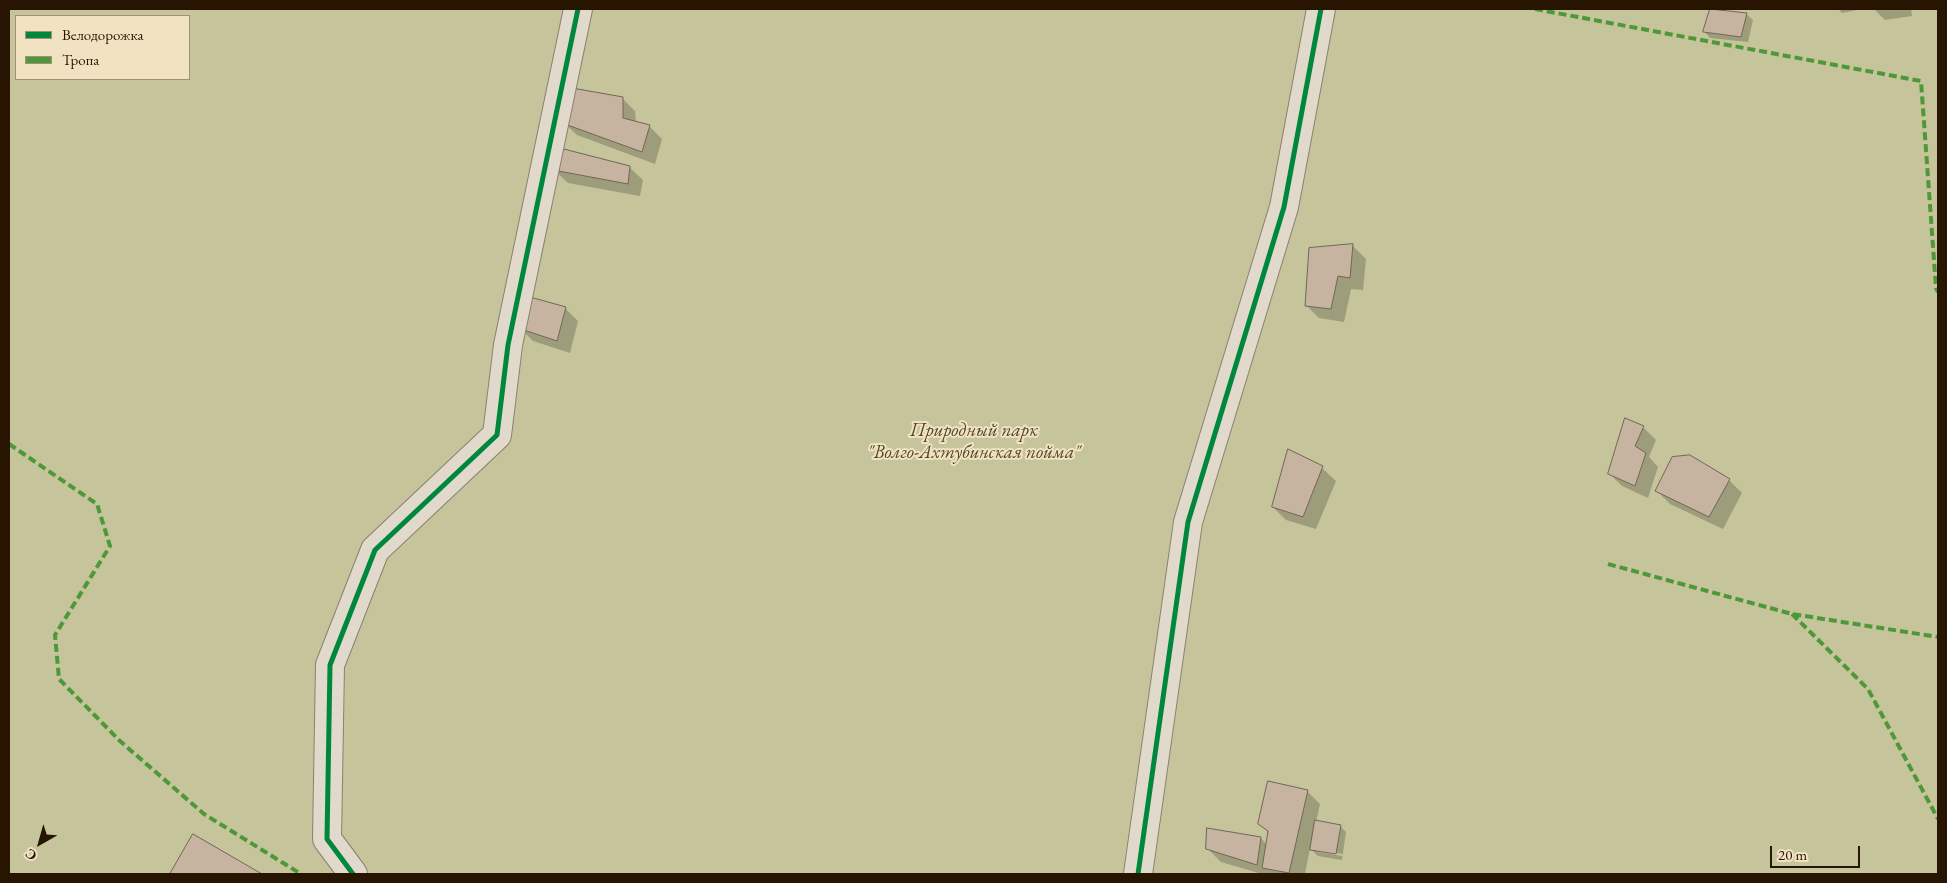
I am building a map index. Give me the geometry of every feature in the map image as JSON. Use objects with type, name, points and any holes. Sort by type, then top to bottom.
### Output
[{"type":"street","points":[[353,874],[328,840],[330,665],[375,550],[497,435],[508,345],[578,9]]},
{"type":"street","points":[[1138,874],[1188,522],[1284,207],[1321,9]]},
{"type":"green space","name":"Природный парк \"Волго-Ахтубинская пойма\"","points":[[9,9],[1938,9],[1938,874],[9,874]]},
{"type":"building","points":[[1710,9],[1747,13],[1741,37],[1703,32]]},
{"type":"building","points":[[572,88],[623,97],[623,118],[650,125],[642,152],[562,123]]},
{"type":"building","points":[[556,147],[630,166],[628,184],[553,170]]},
{"type":"building","points":[[1353,244],[1350,278],[1338,276],[1331,309],[1305,306],[1309,248]]},
{"type":"building","points":[[530,297],[566,307],[557,341],[518,328]]},
{"type":"building","points":[[1625,418],[1644,426],[1635,446],[1646,453],[1635,486],[1608,474]]},
{"type":"building","points":[[1288,449],[1323,466],[1303,517],[1272,507]]},
{"type":"building","points":[[1690,455],[1730,479],[1709,517],[1655,491],[1672,457]]},
{"type":"building","points":[[1268,781],[1308,790],[1289,873],[1262,868],[1268,831],[1258,824]]},
{"type":"building","points":[[1315,820],[1341,825],[1336,854],[1310,850]]},
{"type":"building","points":[[1207,828],[1261,837],[1257,865],[1206,849]]},
{"type":"building","points":[[193,834],[262,874],[170,874]]},
{"type":"marked path","points":[[1535,9],[1921,81],[1936,288],[1938,292]]},
{"type":"marked path","points":[[9,444],[97,504],[110,546],[55,635],[59,679],[120,741],[204,814],[301,874]]},
{"type":"marked path","points":[[1608,564],[1792,614],[1938,637]]},
{"type":"marked path","points":[[1792,614],[1868,689],[1938,819]]},
{"type":"cycle path","points":[[353,874],[327,839],[330,665],[375,550],[497,435],[508,345],[578,9]]},
{"type":"cycle path","points":[[1138,874],[1188,522],[1284,207],[1321,9]]}]
